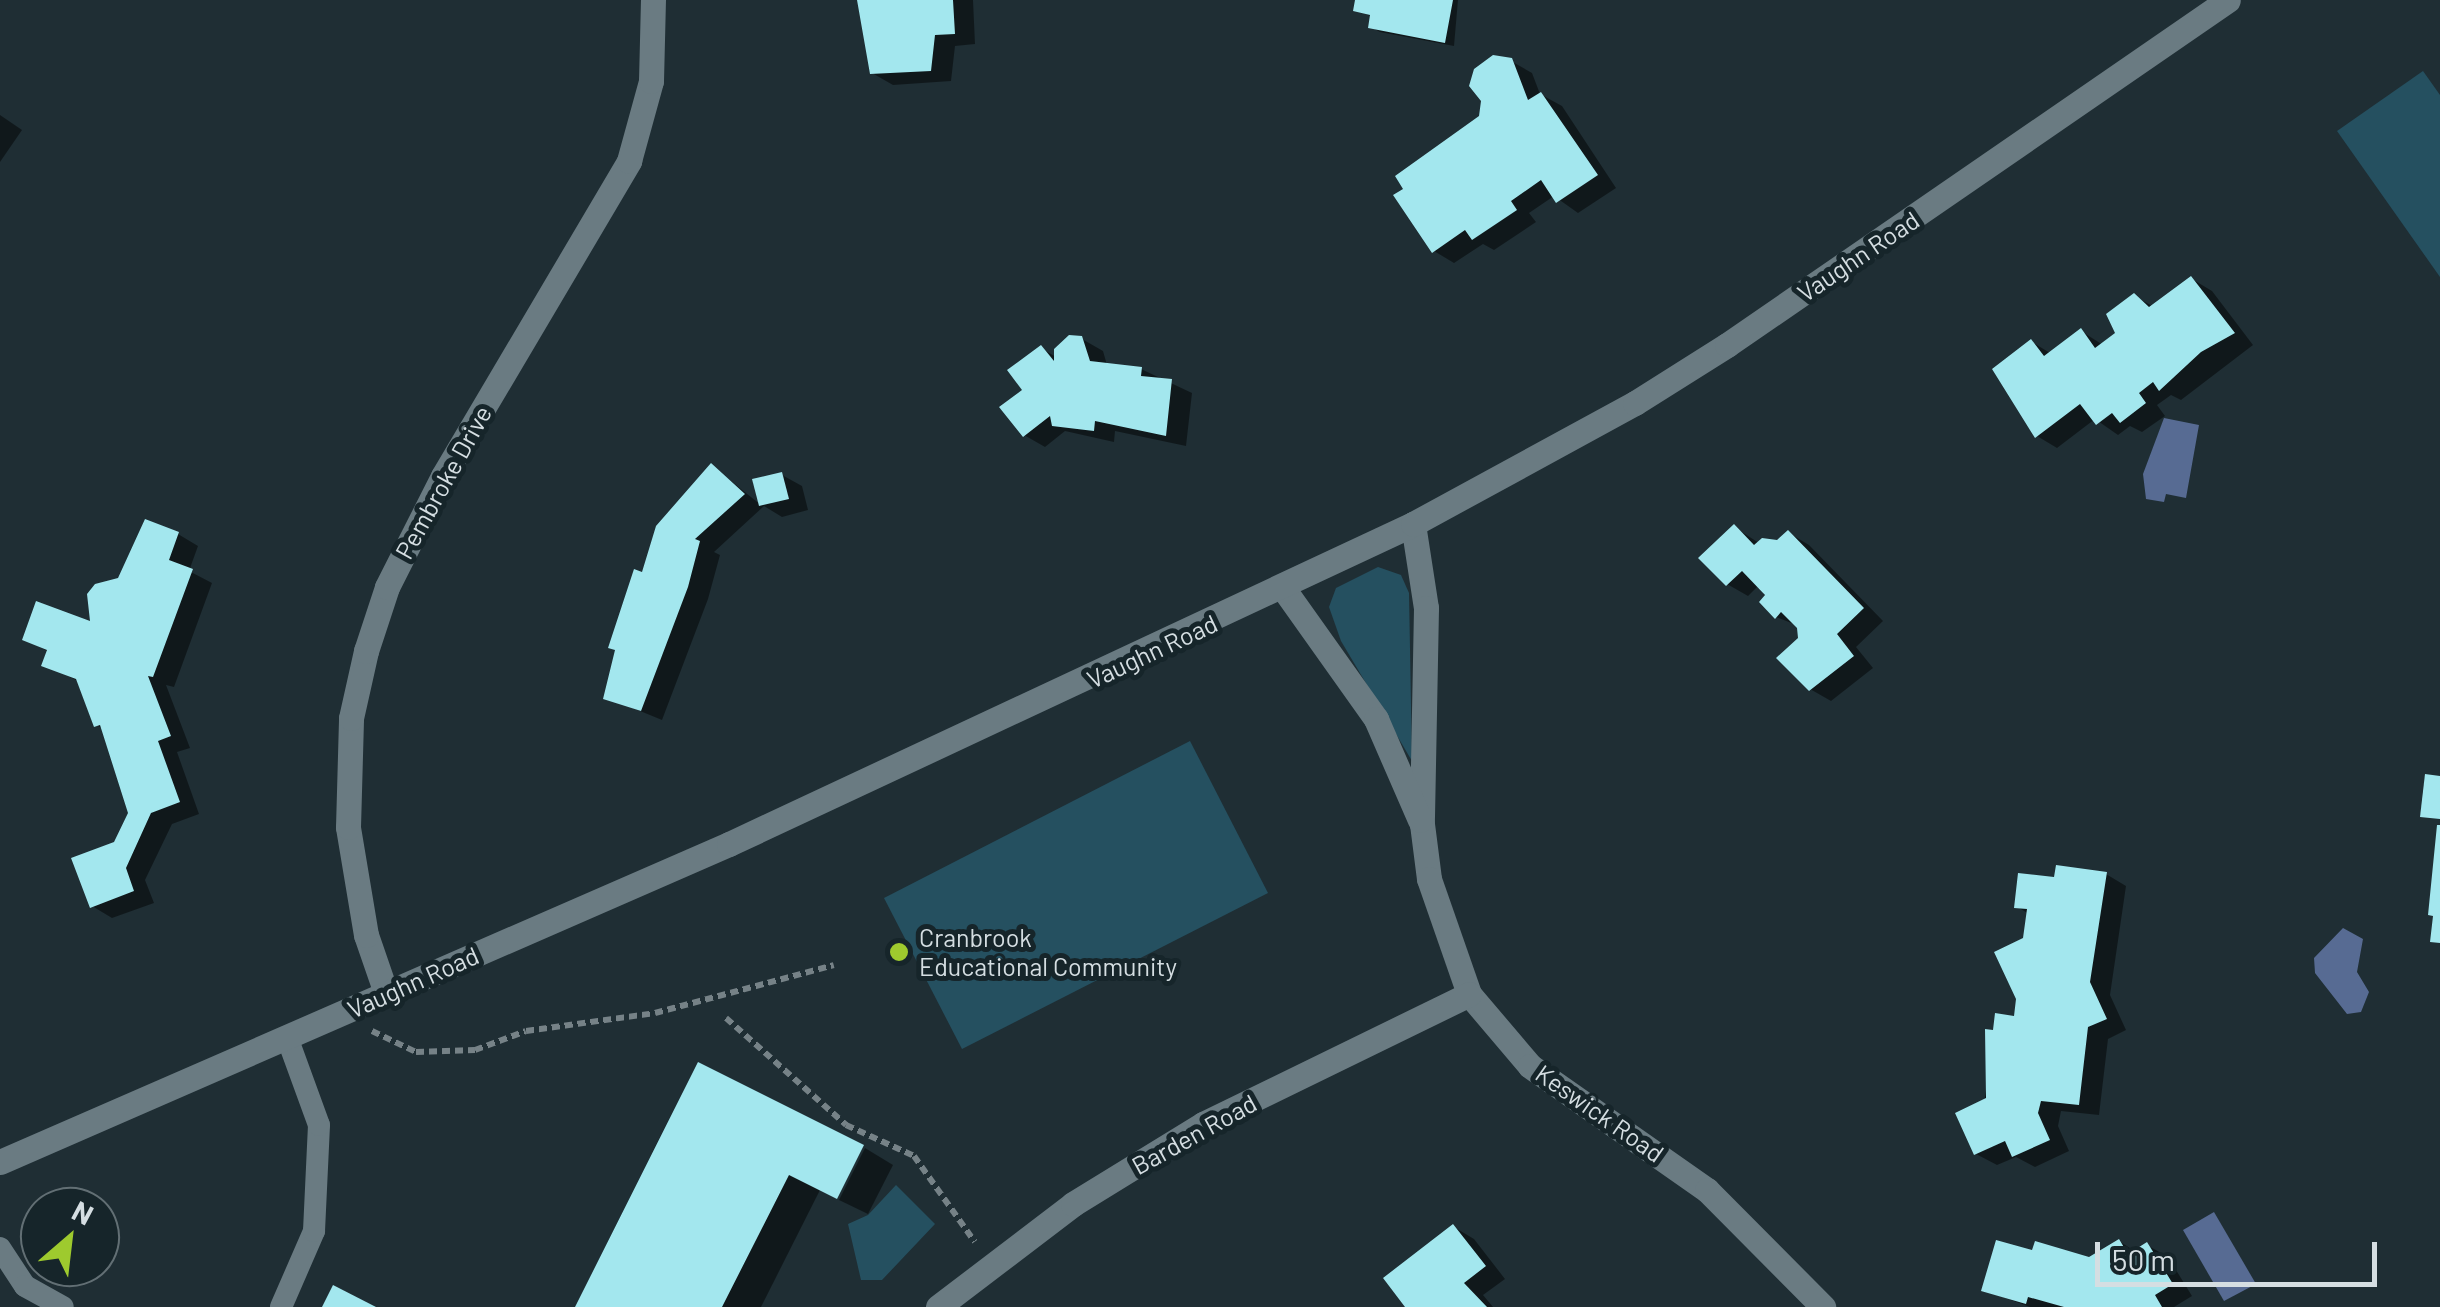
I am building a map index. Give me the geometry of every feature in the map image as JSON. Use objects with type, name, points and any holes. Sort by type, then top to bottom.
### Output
[{"type":"street","name":"Pembroke Drive","points":[[386,993],[366,935],[348,826],[352,718],[366,651],[388,588],[436,490],[628,160],[650,80],[653,0]]},
{"type":"street","name":"Vaughn Road","points":[[0,1162],[746,837],[1284,588],[1413,524],[1620,412],[1726,345],[2228,0]]},
{"type":"street","name":"Keswick Road","points":[[1413,524],[1426,608],[1422,824],[1428,879],[1469,994],[1530,1066],[1708,1190],[1822,1307]]},
{"type":"street","points":[[1284,588],[1376,719],[1422,824]]},
{"type":"street","name":"Barden Road","points":[[938,1307],[991,1263],[1204,1124],[1469,994]]},
{"type":"lane","points":[[281,1307],[314,1231],[319,1125],[286,1037]]},
{"type":"lane","points":[[0,1248],[25,1286],[63,1307]]},
{"type":"path","points":[[349,1010],[400,1046],[445,1054],[526,1031],[656,1013],[834,965]]},
{"type":"path","points":[[726,1018],[846,1125],[914,1156],[991,1263]]},
{"type":"shaded area","points":[[2423,71],[2440,95],[2440,277],[2337,131]]},
{"type":"shaded area","points":[[2164,418],[2199,425],[2186,498],[2166,494],[2164,502],[2146,499],[2143,474]]},
{"type":"shaded area","points":[[1378,567],[1401,575],[1409,593],[1412,761],[1341,641],[1329,607],[1336,588]]},
{"type":"shaded area","points":[[1190,741],[1268,893],[962,1049],[884,898]]},
{"type":"shaded area","points":[[2343,928],[2363,939],[2357,972],[2369,992],[2361,1012],[2347,1014],[2315,973],[2314,958]]},
{"type":"shaded area","points":[[896,1185],[935,1224],[882,1280],[861,1280],[848,1224],[868,1215]]},
{"type":"shaded area","points":[[2214,1212],[2256,1284],[2224,1301],[2183,1230]]},
{"type":"building","points":[[857,0],[953,0],[955,34],[935,35],[931,71],[870,74]]},
{"type":"building","points":[[1355,0],[1453,0],[1445,43],[1368,28],[1370,15],[1353,11]]},
{"type":"building","points":[[1493,55],[1512,58],[1528,100],[1541,92],[1598,175],[1556,203],[1541,180],[1511,201],[1517,210],[1472,240],[1465,230],[1432,253],[1393,195],[1403,189],[1395,176],[1479,116],[1481,101],[1469,86],[1474,69]]},
{"type":"building","points":[[2191,276],[2235,333],[2201,352],[2159,391],[2153,382],[2139,393],[2146,403],[2120,423],[2112,413],[2096,425],[2080,404],[2035,438],[1992,369],[2031,339],[2044,356],[2081,328],[2095,348],[2115,333],[2106,314],[2134,293],[2149,307]]},
{"type":"building","points":[[1069,335],[1082,336],[1090,361],[1142,367],[1141,376],[1172,379],[1166,436],[1095,421],[1094,431],[1052,426],[1050,416],[1023,437],[999,407],[1022,390],[1007,370],[1041,345],[1054,361],[1054,349]]},
{"type":"building","points":[[711,463],[745,494],[695,539],[700,541],[688,587],[641,711],[603,699],[615,650],[608,648],[634,569],[642,572],[656,526]]},
{"type":"building","points":[[782,472],[789,499],[759,506],[752,479]]},
{"type":"building","points":[[145,519],[179,532],[169,560],[193,569],[153,677],[148,676],[171,736],[158,741],[180,802],[151,813],[126,868],[134,891],[90,908],[71,858],[114,842],[128,813],[100,725],[94,727],[76,679],[41,666],[47,650],[22,640],[36,601],[90,621],[87,594],[95,584],[118,578]]},
{"type":"building","points":[[1734,524],[1754,545],[1762,538],[1777,540],[1788,530],[1864,608],[1837,634],[1854,656],[1809,691],[1776,658],[1798,638],[1797,628],[1781,612],[1775,619],[1759,602],[1765,595],[1742,571],[1726,586],[1698,558]]},
{"type":"building","points":[[2425,774],[2440,776],[2440,819],[2420,817]]},
{"type":"building","points":[[2437,825],[2440,943],[2430,942],[2433,916],[2428,915]]},
{"type":"building","points":[[2056,865],[2107,872],[2090,982],[2107,1019],[2088,1027],[2079,1105],[2041,1101],[2038,1113],[2050,1140],[2012,1157],[2005,1141],[1974,1155],[1955,1113],[1986,1098],[1985,1029],[1993,1030],[1995,1013],[2014,1016],[2016,999],[1994,952],[2023,938],[2027,909],[2014,908],[2018,873],[2054,877]]},
{"type":"building","points":[[698,1062],[864,1145],[837,1199],[789,1175],[722,1307],[575,1307]]},
{"type":"building","points":[[1453,1224],[1486,1266],[1464,1283],[1487,1307],[1405,1307],[1383,1278]]},
{"type":"building","points":[[2119,1239],[2128,1254],[2147,1242],[2173,1284],[2155,1295],[2162,1307],[2064,1307],[2028,1297],[2026,1304],[1981,1291],[1996,1240],[2032,1250],[2035,1241],[2089,1257]]},
{"type":"building","points":[[333,1285],[376,1307],[322,1307]]},
{"type":"place","name":"Cranbrook Educational Community","points":[[899,952]]}]
